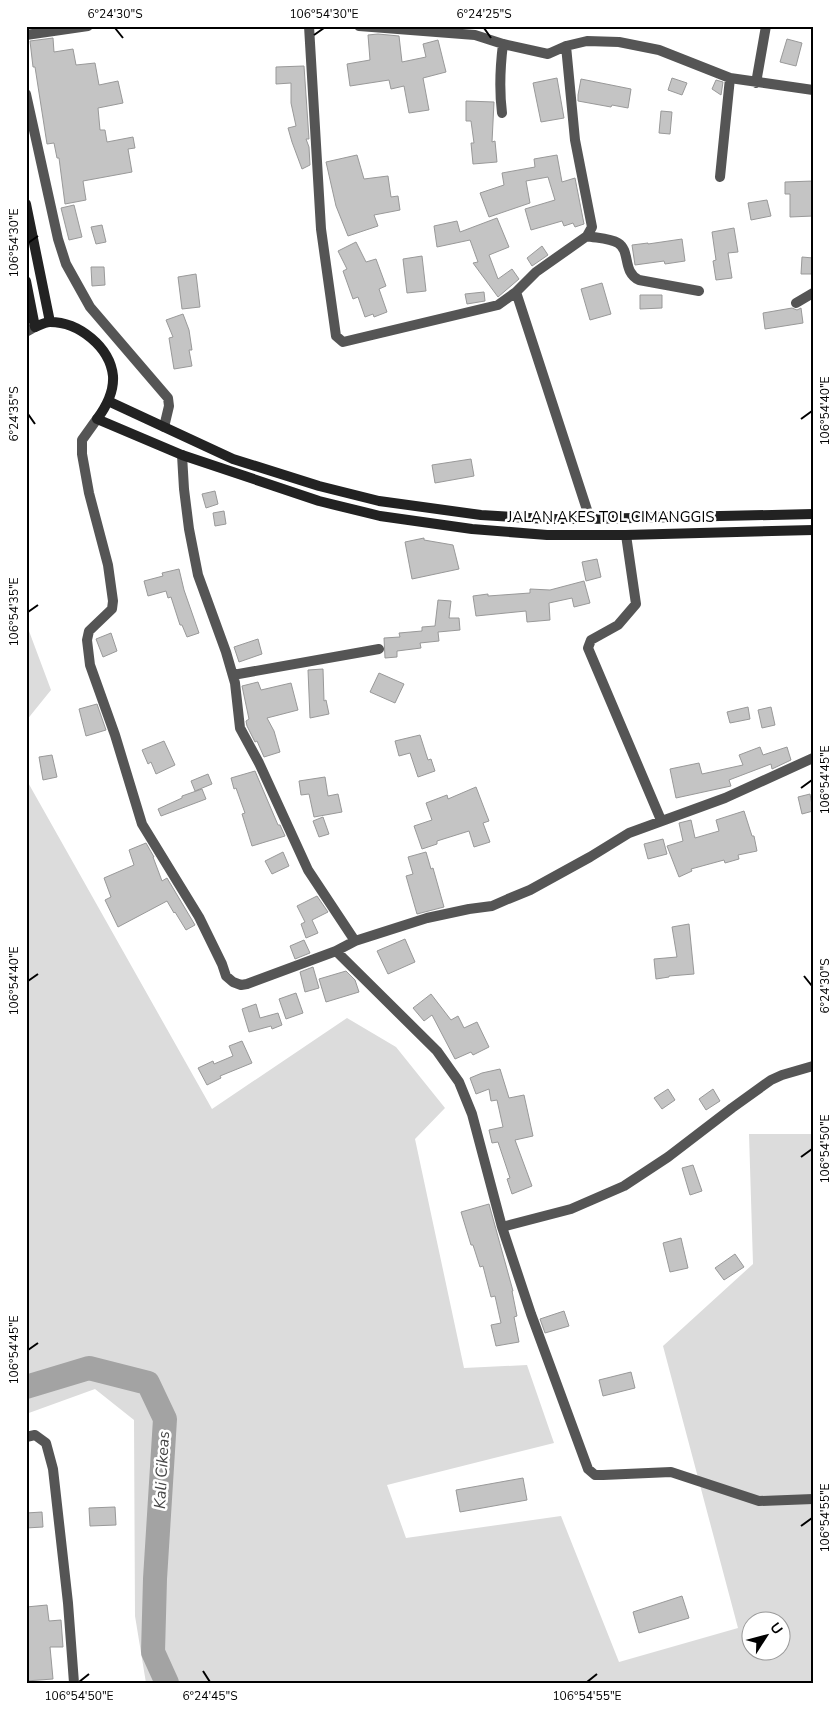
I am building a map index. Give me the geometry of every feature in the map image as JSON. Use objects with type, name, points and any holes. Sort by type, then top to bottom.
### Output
[{"type":"main road","points":[[26,204],[50,322]]},
{"type":"main road","points":[[26,281],[31,329],[50,322],[84,332],[103,351],[110,363],[113,377],[112,389],[108,401],[97,419]]},
{"type":"main road","name":"JALAN AKES TOL CIMANGGIS","points":[[108,401],[233,459],[319,486],[379,501],[481,515],[546,519],[590,520],[813,514]]},
{"type":"main road","name":"JALAN AKES TOL CIMANGGIS","points":[[97,419],[182,455],[319,501],[380,516],[472,529],[547,535],[813,530]]},
{"type":"main road","points":[[546,519],[547,535]]},
{"type":"street","points":[[26,35],[88,26]]},
{"type":"street","points":[[309,26],[321,230],[336,336],[343,342],[498,305],[516,292],[536,272],[586,236],[592,227],[575,140],[566,46]]},
{"type":"street","points":[[359,26],[475,35],[503,44],[548,54],[566,46],[587,42],[619,42],[659,50],[730,78],[813,90]]},
{"type":"street","points":[[756,83],[766,26]]},
{"type":"street","points":[[502,113],[499,70],[503,44]]},
{"type":"street","points":[[720,177],[730,78]]},
{"type":"street","points":[[26,94],[58,239],[66,264],[90,307],[168,398],[169,406],[164,427]]},
{"type":"street","points":[[586,236],[617,242],[621,245],[629,271],[633,277],[639,280],[698,291]]},
{"type":"street","points":[[516,292],[590,520]]},
{"type":"street","points":[[796,303],[813,293]]},
{"type":"street","points":[[97,419],[82,440],[82,454],[89,493],[108,564],[113,601],[112,609],[88,631],[87,640],[90,665],[115,735],[142,824],[199,917],[226,976],[233,982],[241,985],[247,984],[336,951],[355,941],[427,918],[492,906],[508,900],[590,857],[620,838],[661,820],[725,798],[813,758]]},
{"type":"street","points":[[182,455],[189,529],[198,575],[233,675],[240,728],[259,763],[308,870],[355,941]]},
{"type":"street","points":[[626,535],[636,604],[618,626],[591,640],[588,648],[661,820]]},
{"type":"street","points":[[233,675],[379,649]]},
{"type":"street","points":[[336,951],[432,1045],[459,1082],[472,1114],[502,1226],[531,1314],[588,1470],[603,1475],[671,1472],[759,1501],[813,1500]]},
{"type":"street","points":[[502,1226],[571,1209],[624,1186],[668,1157],[771,1080],[813,1066]]},
{"type":"street","points":[[26,1437],[35,1435],[46,1444],[53,1469],[68,1603],[74,1683]]},
{"type":"shaded area","points":[[26,623],[51,690],[26,721]]},
{"type":"shaded area","points":[[26,779],[212,1109],[347,1018],[396,1047],[445,1108],[415,1139],[464,1368],[527,1365],[554,1443],[387,1485],[406,1538],[561,1516],[619,1662],[738,1628],[663,1346],[753,1264],[749,1134],[813,1134],[813,1683],[146,1683],[135,1616],[134,1420],[95,1389],[26,1414]]},
{"type":"building","points":[[368,35],[399,36],[402,62],[426,57],[423,44],[438,40],[446,72],[423,78],[429,110],[409,113],[404,86],[391,89],[389,80],[350,86],[347,64],[370,60]]},
{"type":"building","points":[[53,38],[54,52],[73,49],[76,65],[95,63],[99,85],[118,81],[123,103],[98,108],[100,130],[105,130],[107,142],[133,137],[135,148],[128,149],[132,172],[83,181],[86,200],[65,204],[59,158],[57,158],[54,143],[47,144],[30,41]]},
{"type":"building","points":[[787,39],[802,43],[796,66],[780,62]]},
{"type":"building","points":[[304,66],[309,139],[306,139],[309,147],[310,165],[302,169],[288,128],[296,126],[291,103],[291,83],[276,84],[276,67]]},
{"type":"building","points":[[557,78],[564,118],[541,122],[533,83]]},
{"type":"building","points":[[672,78],[687,83],[682,95],[668,90]]},
{"type":"building","points":[[581,79],[631,89],[628,108],[578,101]]},
{"type":"building","points":[[716,80],[723,82],[721,95],[712,89]]},
{"type":"building","points":[[466,101],[494,102],[492,142],[495,141],[497,162],[473,164],[471,143],[474,143],[471,121],[466,121]]},
{"type":"building","points":[[661,111],[672,112],[670,134],[659,133]]},
{"type":"building","points":[[357,155],[364,179],[388,176],[391,197],[398,196],[400,210],[374,215],[378,226],[348,236],[336,206],[326,162]]},
{"type":"building","points":[[557,155],[562,182],[575,178],[584,224],[575,227],[573,223],[564,226],[562,221],[531,230],[525,209],[555,200],[548,177],[526,181],[530,203],[489,217],[480,193],[504,185],[502,173],[535,167],[534,159]]},
{"type":"building","points":[[813,181],[813,216],[790,217],[790,194],[785,194],[785,182]]},
{"type":"building","points":[[767,200],[771,216],[751,220],[748,203]]},
{"type":"building","points":[[74,205],[82,237],[69,240],[61,208]]},
{"type":"building","points":[[497,218],[509,247],[489,255],[498,279],[512,269],[519,279],[498,297],[473,263],[478,262],[470,240],[437,247],[434,226],[457,221],[460,232]]},
{"type":"building","points":[[102,225],[106,242],[96,244],[91,227]]},
{"type":"building","points":[[734,228],[738,252],[728,253],[732,278],[716,280],[713,261],[716,260],[712,232]]},
{"type":"building","points":[[682,239],[685,261],[665,264],[664,261],[635,265],[632,245]]},
{"type":"building","points":[[356,242],[366,262],[376,259],[386,286],[379,289],[387,312],[374,317],[373,314],[365,317],[358,297],[353,299],[343,271],[347,269],[338,251]]},
{"type":"building","points":[[542,246],[548,255],[532,266],[527,258]]},
{"type":"building","points":[[422,256],[426,291],[407,293],[403,259]]},
{"type":"building","points":[[802,257],[813,258],[812,274],[801,274]]},
{"type":"building","points":[[91,267],[104,267],[105,285],[92,286]]},
{"type":"building","points":[[196,274],[200,307],[182,309],[178,277]]},
{"type":"building","points":[[602,283],[611,314],[590,320],[581,289]]},
{"type":"building","points":[[484,292],[485,301],[467,304],[465,294]]},
{"type":"building","points":[[640,295],[662,295],[662,308],[640,309]]},
{"type":"building","points":[[792,308],[797,310],[801,308],[803,323],[765,329],[763,313]]},
{"type":"building","points":[[183,314],[189,330],[192,350],[189,350],[192,366],[174,369],[169,338],[173,337],[166,320]]},
{"type":"building","points":[[471,459],[474,476],[435,483],[432,465]]},
{"type":"building","points":[[215,491],[218,504],[206,508],[202,494]]},
{"type":"building","points":[[224,511],[226,524],[215,526],[213,513]]},
{"type":"building","points":[[424,538],[424,540],[453,545],[459,569],[412,579],[405,542]]},
{"type":"building","points":[[597,559],[601,577],[586,581],[582,562]]},
{"type":"building","points":[[179,569],[199,633],[187,637],[182,625],[180,625],[171,597],[168,598],[166,591],[148,596],[144,581],[163,576],[162,573]]},
{"type":"building","points":[[584,581],[590,603],[574,607],[572,598],[549,603],[550,620],[527,622],[526,611],[476,616],[473,596],[530,593],[530,589],[550,590]]},
{"type":"building","points":[[438,600],[451,601],[449,618],[459,618],[460,630],[438,632],[439,641],[420,643],[421,648],[397,651],[397,657],[385,658],[384,638],[400,637],[399,633],[422,631],[422,627],[435,626]]},
{"type":"building","points":[[111,633],[117,651],[103,657],[96,639]]},
{"type":"building","points":[[258,639],[262,654],[239,662],[234,647]]},
{"type":"building","points":[[323,669],[324,701],[326,700],[329,714],[310,718],[308,670]]},
{"type":"building","points":[[379,673],[404,684],[395,703],[370,692]]},
{"type":"building","points":[[258,682],[261,690],[291,683],[298,710],[267,718],[274,731],[280,752],[264,757],[257,741],[255,742],[247,726],[246,721],[249,719],[242,686]]},
{"type":"building","points":[[97,704],[106,730],[86,736],[79,709]]},
{"type":"building","points":[[748,707],[750,719],[730,723],[727,712]]},
{"type":"building","points":[[771,707],[775,725],[762,728],[758,710]]},
{"type":"building","points":[[420,735],[428,760],[431,759],[435,771],[418,777],[410,753],[399,756],[395,741]]},
{"type":"building","points":[[164,741],[175,765],[156,774],[151,762],[148,764],[142,750]]},
{"type":"building","points":[[760,747],[763,755],[787,747],[791,760],[772,769],[771,764],[729,780],[731,786],[676,798],[670,769],[699,763],[702,774],[743,765],[739,755]]},
{"type":"building","points":[[52,755],[57,777],[43,780],[39,757]]},
{"type":"building","points":[[255,771],[278,825],[280,825],[285,836],[252,846],[242,814],[245,813],[231,778]]},
{"type":"building","points":[[208,774],[212,784],[195,791],[191,781]]},
{"type":"building","points":[[325,777],[328,796],[338,794],[342,812],[314,817],[309,794],[301,795],[299,781]]},
{"type":"building","points":[[476,787],[489,821],[483,823],[490,842],[474,847],[469,831],[437,841],[437,844],[422,849],[414,826],[432,820],[426,803],[447,795],[448,799]]},
{"type":"building","points":[[202,789],[206,799],[161,816],[158,809],[182,798],[182,796]]},
{"type":"building","points":[[810,794],[813,811],[802,814],[798,797]]},
{"type":"building","points":[[744,811],[752,836],[754,836],[757,851],[738,855],[739,859],[725,863],[724,860],[691,869],[692,871],[679,877],[667,846],[683,841],[679,823],[691,820],[695,838],[719,831],[716,820]]},
{"type":"building","points":[[323,817],[329,834],[319,837],[313,821]]},
{"type":"building","points":[[663,839],[667,854],[648,859],[644,844]]},
{"type":"building","points":[[146,843],[154,857],[162,881],[167,878],[195,925],[186,930],[167,901],[118,927],[105,900],[111,897],[104,878],[134,865],[129,850]]},
{"type":"building","points":[[283,852],[289,866],[272,874],[265,861]]},
{"type":"building","points":[[426,852],[431,869],[433,868],[444,907],[417,914],[406,876],[413,874],[408,857]]},
{"type":"building","points":[[317,896],[328,912],[312,920],[318,933],[306,938],[301,924],[305,922],[297,906]]},
{"type":"building","points":[[689,924],[694,974],[656,979],[654,959],[677,957],[672,927]]},
{"type":"building","points":[[405,939],[415,962],[388,974],[377,951]]},
{"type":"building","points":[[304,940],[310,953],[295,959],[290,946]]},
{"type":"building","points":[[313,967],[319,988],[305,992],[300,972]]},
{"type":"building","points":[[346,971],[355,980],[359,992],[326,1002],[319,979]]},
{"type":"building","points":[[296,993],[303,1013],[286,1019],[279,999]]},
{"type":"building","points":[[431,994],[451,1020],[458,1016],[464,1028],[477,1022],[489,1047],[473,1055],[471,1052],[455,1059],[432,1015],[424,1021],[413,1008]]},
{"type":"building","points":[[256,1004],[260,1018],[278,1013],[282,1025],[272,1029],[271,1026],[249,1032],[242,1009]]},
{"type":"building","points":[[242,1041],[252,1063],[220,1076],[221,1078],[207,1085],[198,1068],[213,1061],[214,1064],[233,1056],[229,1046]]},
{"type":"building","points":[[500,1069],[509,1098],[524,1095],[533,1136],[515,1140],[532,1186],[512,1194],[507,1179],[510,1178],[498,1142],[492,1143],[489,1130],[503,1127],[497,1100],[491,1101],[489,1089],[476,1094],[470,1078]]},
{"type":"building","points":[[668,1089],[675,1100],[662,1109],[654,1098]]},
{"type":"building","points":[[713,1089],[720,1101],[706,1110],[699,1099]]},
{"type":"building","points":[[693,1165],[702,1191],[690,1195],[682,1168]]},
{"type":"building","points":[[489,1204],[513,1291],[517,1316],[514,1317],[519,1342],[496,1346],[491,1325],[501,1323],[495,1296],[491,1297],[483,1266],[480,1267],[473,1245],[471,1245],[461,1212]]},
{"type":"building","points":[[681,1238],[688,1268],[670,1272],[663,1243]]},
{"type":"building","points":[[735,1254],[744,1267],[724,1280],[715,1268]]},
{"type":"building","points":[[564,1311],[569,1326],[545,1333],[540,1319]]},
{"type":"building","points":[[631,1372],[635,1388],[603,1396],[599,1380]]},
{"type":"building","points":[[523,1478],[527,1500],[460,1512],[456,1490]]},
{"type":"building","points":[[115,1507],[116,1525],[90,1526],[89,1508]]},
{"type":"building","points":[[42,1512],[43,1527],[26,1528],[26,1513]]},
{"type":"building","points":[[682,1596],[689,1618],[639,1633],[633,1612]]},
{"type":"building","points":[[47,1605],[49,1621],[61,1620],[63,1647],[50,1647],[53,1679],[26,1681],[26,1607]]},
{"type":"waterway","name":"Kali Cikeas","points":[[26,1387],[89,1368],[148,1383],[165,1419],[155,1579],[153,1652],[167,1683]]}]
